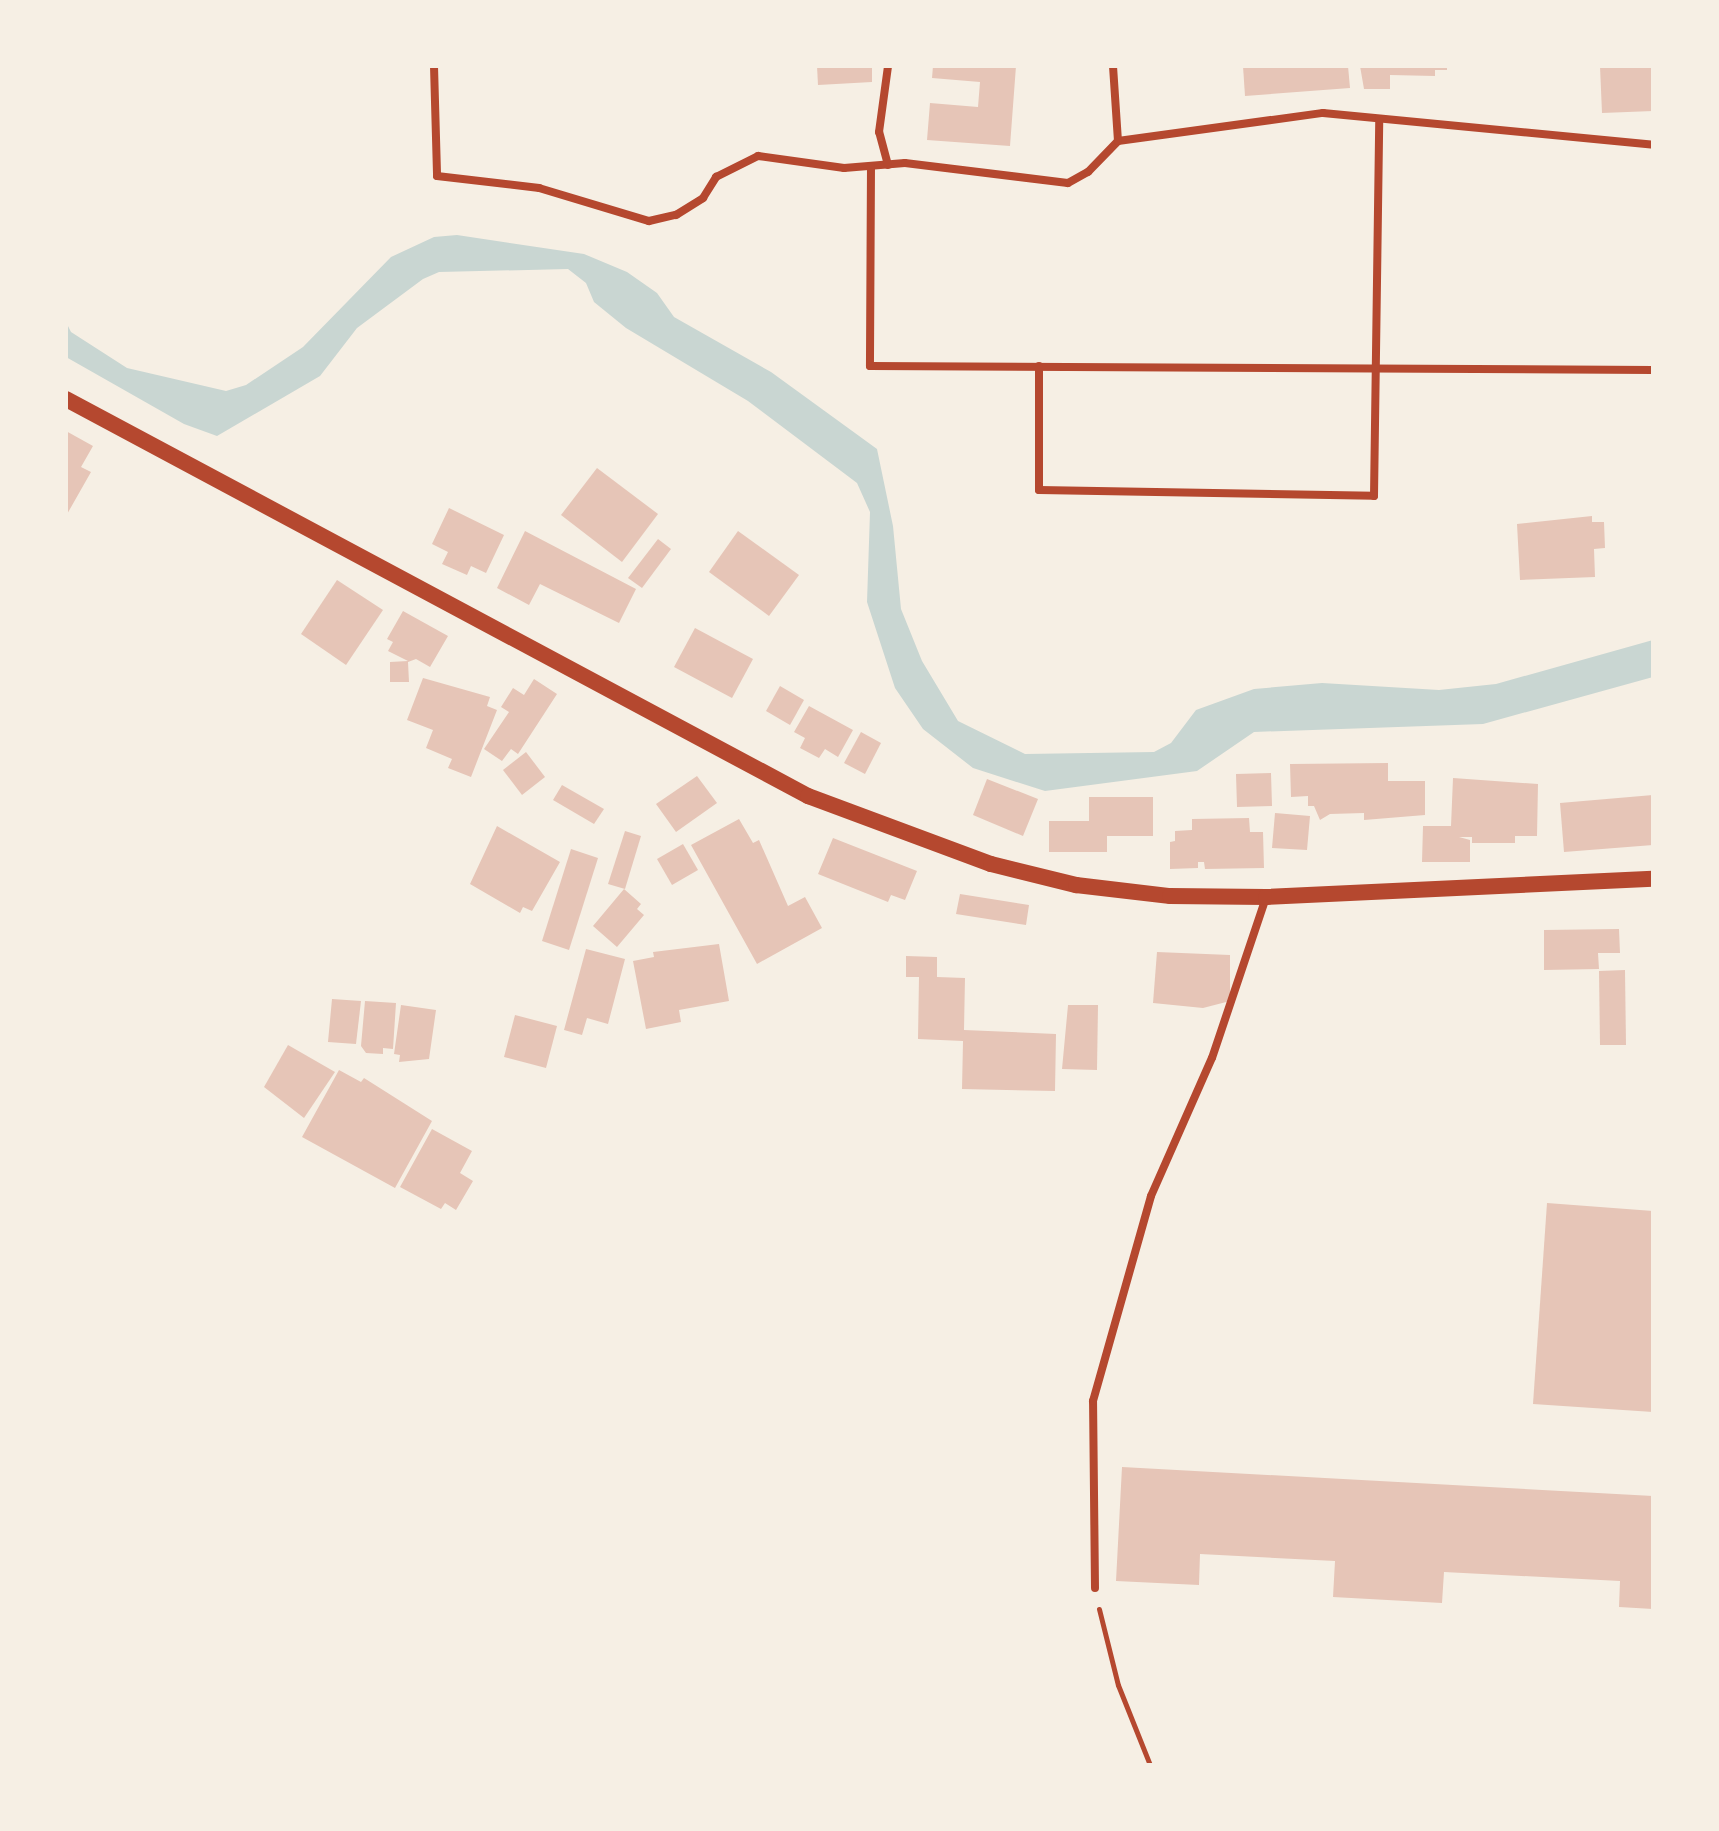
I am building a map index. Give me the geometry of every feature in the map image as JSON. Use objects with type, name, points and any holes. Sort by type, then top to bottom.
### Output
[{"type":"main road","points":[[66,399],[808,796],[936,846],[1076,885],[1170,896],[1266,897],[1653,879]]},
{"type":"street","points":[[434,66],[437,176],[539,188],[649,221],[676,215],[703,198],[716,177],[758,156],[844,168],[888,165],[1068,183],[1088,172],[1118,141],[1323,113],[1653,145]]},
{"type":"street","points":[[888,66],[879,132],[888,165]]},
{"type":"street","points":[[1113,66],[1118,141]]},
{"type":"street","points":[[1039,366],[1039,490],[1374,496],[1379,119]]},
{"type":"street","points":[[871,166],[870,366],[1653,370]]},
{"type":"street","points":[[1095,1588],[1093,1401],[1151,1196],[1212,1058],[1266,897]]},
{"type":"path","points":[[1095,1588],[1118,1685],[1150,1765]]},
{"type":"shaded area","points":[[457,235],[584,254],[627,272],[657,293],[674,317],[771,372],[877,449],[893,526],[901,609],[922,661],[958,721],[1025,754],[1154,752],[1171,743],[1196,710],[1254,689],[1322,683],[1439,690],[1496,684],[1653,640],[1653,677],[1483,724],[1254,732],[1197,771],[1045,791],[973,768],[923,729],[895,688],[867,602],[870,512],[857,483],[748,401],[626,328],[594,302],[586,283],[568,269],[439,272],[423,279],[357,328],[320,376],[217,436],[184,424],[66,357],[66,322],[71,332],[127,368],[226,391],[246,385],[303,347],[391,257],[434,237]]},
{"type":"building","points":[[817,66],[872,66],[872,82],[818,85]]},
{"type":"building","points":[[933,66],[1016,66],[1010,146],[927,140],[930,103],[978,107],[980,82],[932,78]]},
{"type":"building","points":[[1243,66],[1348,66],[1350,88],[1245,96]]},
{"type":"building","points":[[1360,66],[1447,66],[1447,70],[1435,70],[1435,76],[1390,75],[1390,89],[1364,89]]},
{"type":"building","points":[[1600,66],[1653,66],[1653,111],[1602,113]]},
{"type":"building","points":[[66,431],[93,446],[81,467],[91,472],[66,516]]},
{"type":"building","points":[[597,468],[658,514],[622,562],[561,515]]},
{"type":"building","points":[[449,508],[504,535],[486,573],[471,566],[467,575],[442,564],[448,552],[432,544]]},
{"type":"building","points":[[1592,516],[1592,522],[1604,522],[1605,548],[1594,549],[1595,577],[1520,580],[1517,524]]},
{"type":"building","points":[[525,531],[636,589],[619,623],[540,584],[529,605],[497,588]]},
{"type":"building","points":[[738,531],[799,575],[769,616],[709,572]]},
{"type":"building","points":[[658,539],[671,549],[642,588],[628,578]]},
{"type":"building","points":[[337,580],[383,610],[346,665],[301,634]]},
{"type":"building","points":[[403,611],[448,636],[430,667],[416,659],[408,662],[409,682],[390,682],[390,662],[408,661],[388,651],[393,642],[387,639]]},
{"type":"building","points":[[695,628],[753,659],[732,698],[674,667]]},
{"type":"building","points":[[423,678],[490,697],[487,706],[497,710],[471,777],[448,768],[452,759],[426,748],[433,730],[407,720]]},
{"type":"building","points":[[534,679],[557,694],[518,754],[511,749],[502,761],[484,749],[509,712],[501,707],[513,688],[524,695]]},
{"type":"building","points":[[780,686],[804,700],[790,725],[766,711]]},
{"type":"building","points":[[809,706],[853,730],[838,757],[825,749],[819,758],[800,748],[805,738],[794,732]]},
{"type":"building","points":[[861,732],[881,743],[865,774],[844,763]]},
{"type":"building","points":[[526,752],[545,777],[522,795],[503,770]]},
{"type":"building","points":[[1388,763],[1388,781],[1425,781],[1425,815],[1364,820],[1364,813],[1330,814],[1320,820],[1314,806],[1308,806],[1308,796],[1291,797],[1290,764]]},
{"type":"building","points":[[1271,773],[1272,806],[1237,807],[1236,774]]},
{"type":"building","points":[[697,776],[717,803],[676,832],[656,804]]},
{"type":"building","points":[[1453,778],[1538,784],[1537,836],[1515,836],[1515,843],[1472,843],[1472,837],[1459,837],[1470,840],[1470,862],[1422,862],[1423,826],[1451,826]]},
{"type":"building","points":[[987,779],[1038,799],[1023,836],[973,815]]},
{"type":"building","points":[[562,785],[604,809],[594,824],[553,800]]},
{"type":"building","points":[[1653,795],[1653,845],[1564,852],[1560,803]]},
{"type":"building","points":[[1089,797],[1153,797],[1153,836],[1107,836],[1107,852],[1049,852],[1049,821],[1089,821]]},
{"type":"building","points":[[1275,813],[1310,816],[1307,850],[1272,848]]},
{"type":"building","points":[[1249,818],[1250,832],[1263,832],[1264,868],[1205,869],[1204,862],[1198,862],[1198,868],[1170,869],[1170,842],[1175,841],[1175,831],[1192,830],[1192,819]]},
{"type":"building","points":[[739,819],[753,843],[759,840],[788,906],[805,897],[822,928],[757,964],[691,845]]},
{"type":"building","points":[[497,826],[560,862],[532,911],[523,907],[520,913],[470,884]]},
{"type":"building","points":[[625,831],[641,836],[625,889],[608,884]]},
{"type":"building","points":[[833,838],[917,871],[905,900],[891,895],[888,902],[818,874]]},
{"type":"building","points":[[683,844],[698,870],[672,885],[657,859]]},
{"type":"building","points":[[571,849],[598,858],[569,950],[542,941]]},
{"type":"building","points":[[624,889],[641,904],[637,909],[644,915],[617,947],[593,926]]},
{"type":"building","points":[[960,894],[1029,905],[1026,925],[956,914]]},
{"type":"building","points":[[1619,929],[1620,953],[1598,953],[1599,969],[1544,970],[1544,930]]},
{"type":"building","points":[[719,944],[729,1001],[679,1010],[681,1022],[646,1029],[633,961],[654,957],[653,952]]},
{"type":"building","points":[[586,949],[625,959],[608,1024],[587,1018],[582,1035],[564,1030]]},
{"type":"building","points":[[1157,952],[1230,955],[1230,1001],[1203,1008],[1153,1003]]},
{"type":"building","points":[[906,956],[937,957],[937,977],[965,978],[964,1030],[1056,1034],[1055,1091],[962,1089],[963,1041],[918,1039],[919,977],[906,977]]},
{"type":"building","points":[[1625,970],[1626,1045],[1600,1045],[1599,971]]},
{"type":"building","points":[[332,999],[361,1001],[356,1044],[328,1042]]},
{"type":"building","points":[[365,1001],[396,1003],[393,1049],[383,1048],[383,1054],[366,1053],[361,1046]]},
{"type":"building","points":[[401,1005],[436,1010],[429,1059],[399,1062],[400,1055],[394,1054]]},
{"type":"building","points":[[1068,1005],[1098,1005],[1097,1070],[1062,1069]]},
{"type":"building","points":[[515,1015],[557,1026],[546,1068],[504,1057]]},
{"type":"building","points":[[288,1045],[335,1072],[304,1118],[264,1087]]},
{"type":"building","points":[[339,1070],[361,1082],[364,1078],[432,1121],[395,1188],[302,1137]]},
{"type":"building","points":[[432,1129],[472,1151],[460,1173],[473,1181],[456,1210],[445,1203],[441,1209],[400,1187]]},
{"type":"building","points":[[1547,1203],[1653,1211],[1653,1412],[1533,1404]]},
{"type":"building","points":[[1122,1467],[1653,1496],[1653,1609],[1619,1607],[1620,1581],[1444,1572],[1442,1603],[1333,1597],[1335,1561],[1200,1554],[1199,1585],[1116,1581]]}]
